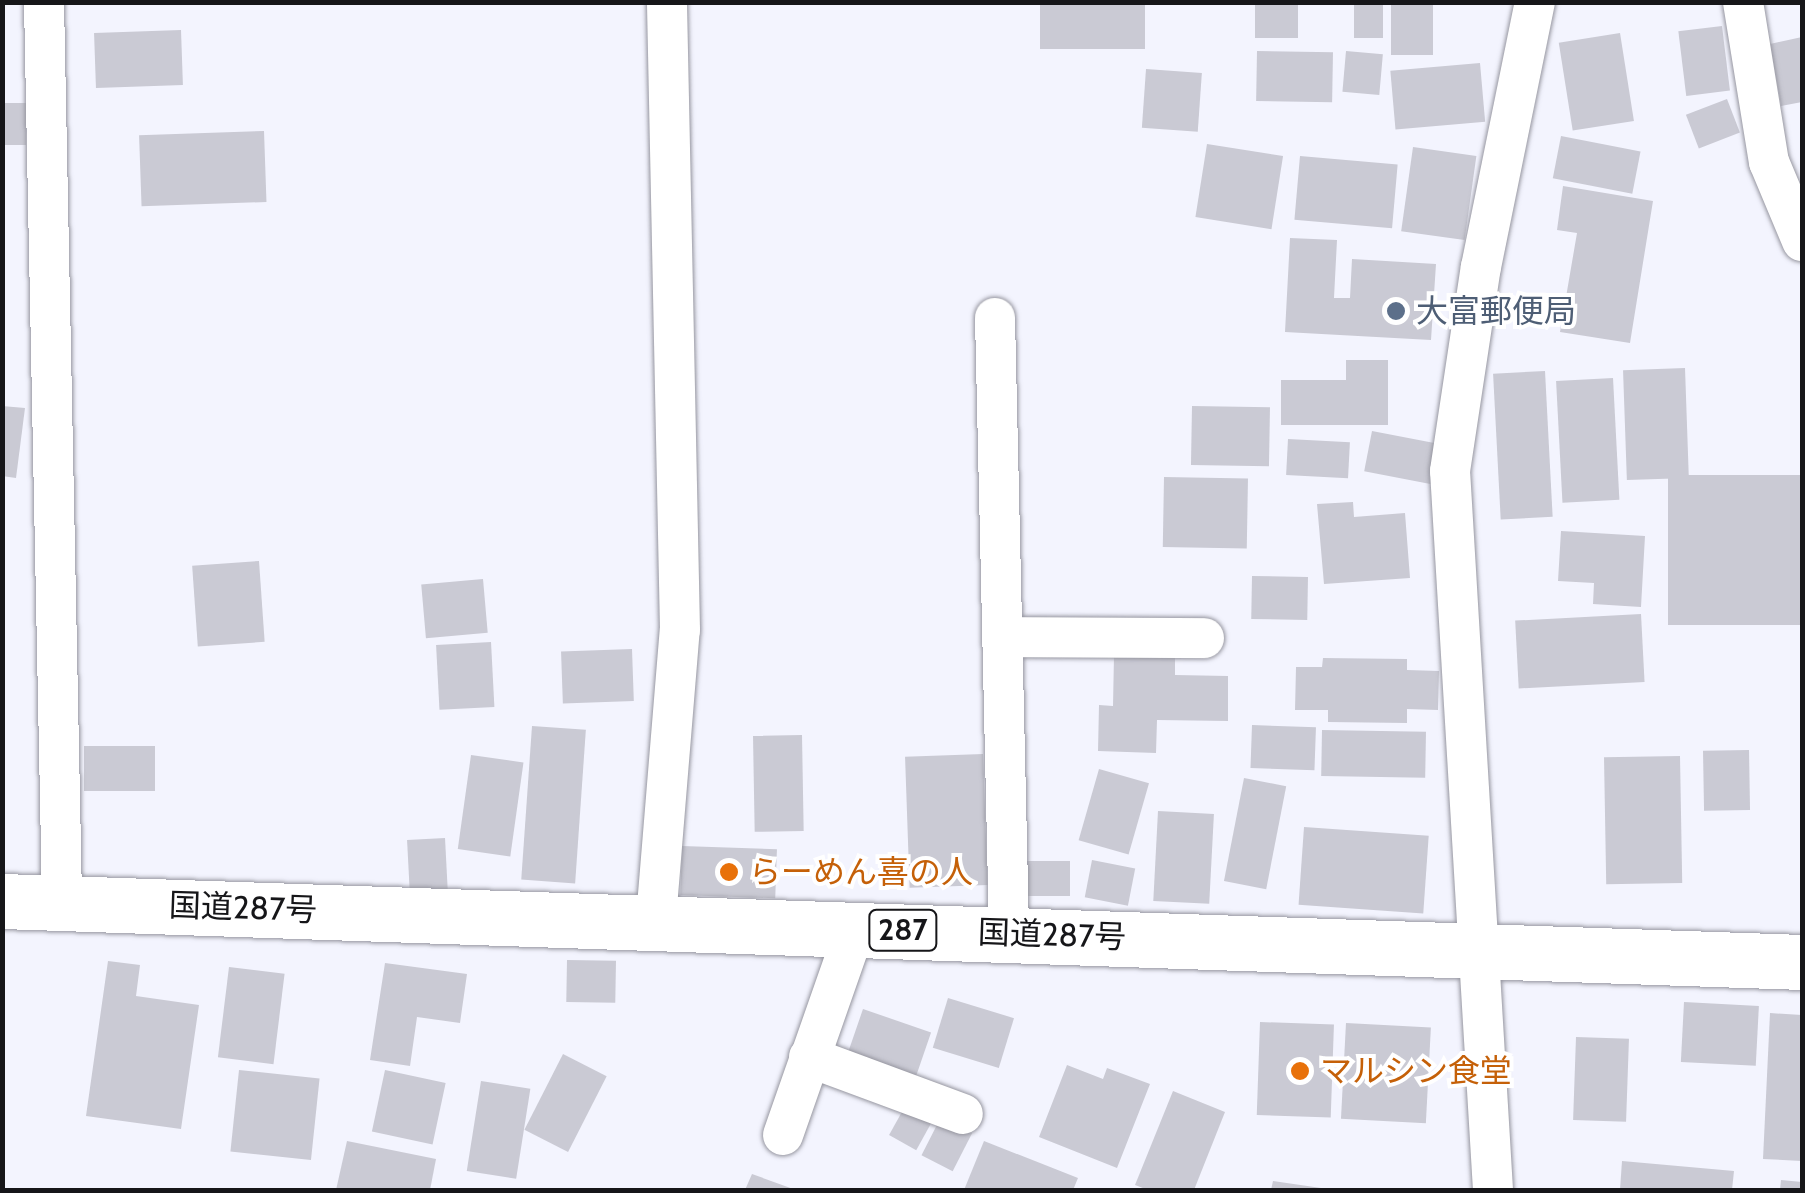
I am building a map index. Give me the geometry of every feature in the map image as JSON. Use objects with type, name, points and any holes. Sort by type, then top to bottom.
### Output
[{"type":"highway","name":"国道287号","points":[[2,900],[656,919],[1802,962]]},
{"type":"street","points":[[44,2],[62,902]]},
{"type":"street","points":[[656,919],[680,630],[679,326],[668,2]]},
{"type":"street","points":[[1492,1190],[1450,471],[1482,267],[1535,2]]},
{"type":"street","points":[[1743,2],[1769,162],[1802,241]]},
{"type":"street","points":[[995,318],[1009,932]]},
{"type":"street","points":[[1002,638],[1204,638]]},
{"type":"street","points":[[783,1136],[856,928]]},
{"type":"street","points":[[809,1057],[963,1114]]},
{"type":"building","points":[[1040,2],[1145,2],[1145,49],[1040,49]]},
{"type":"building","points":[[1255,2],[1298,2],[1298,38],[1255,38]]},
{"type":"building","points":[[1354,2],[1383,2],[1383,38],[1354,38]]},
{"type":"building","points":[[1391,2],[1433,2],[1433,55],[1391,55]]},
{"type":"building","points":[[1722,26],[1730,91],[1686,96],[1678,31]]},
{"type":"building","points":[[181,30],[183,85],[96,88],[94,33]]},
{"type":"building","points":[[1620,33],[1634,121],[1573,131],[1559,43]]},
{"type":"building","points":[[1802,37],[1802,102],[1781,106],[1770,44]]},
{"type":"building","points":[[1257,51],[1333,52],[1332,102],[1256,101]]},
{"type":"building","points":[[1346,51],[1383,54],[1379,95],[1342,92]]},
{"type":"building","points":[[1480,63],[1485,122],[1395,130],[1390,71]]},
{"type":"building","points":[[1146,69],[1202,73],[1198,132],[1142,128]]},
{"type":"building","points":[[1727,99],[1740,133],[1699,148],[1686,115]]},
{"type":"building","points":[[2,103],[26,103],[26,145],[2,145]]},
{"type":"building","points":[[264,131],[266,202],[142,206],[139,135]]},
{"type":"building","points":[[1561,136],[1641,151],[1632,194],[1553,178]]},
{"type":"building","points":[[1207,144],[1283,156],[1271,229],[1195,217]]},
{"type":"building","points":[[1413,147],[1476,156],[1465,240],[1401,231]]},
{"type":"building","points":[[1300,156],[1398,165],[1392,228],[1294,220]]},
{"type":"building","points":[[1563,186],[1653,201],[1630,343],[1560,332],[1577,233],[1557,230]]},
{"type":"building","points":[[1290,238],[1337,240],[1334,298],[1350,298],[1352,259],[1436,264],[1431,340],[1285,332]]},
{"type":"building","points":[[1346,360],[1388,360],[1388,425],[1281,425],[1281,380],[1346,380]]},
{"type":"building","points":[[1685,368],[1689,478],[1627,480],[1623,370]]},
{"type":"building","points":[[1545,371],[1553,517],[1501,520],[1493,374]]},
{"type":"building","points":[[1613,378],[1619,500],[1562,503],[1556,381]]},
{"type":"building","points":[[2,406],[25,408],[16,478],[2,476]]},
{"type":"building","points":[[1192,406],[1270,407],[1269,466],[1191,465]]},
{"type":"building","points":[[1372,431],[1441,444],[1433,485],[1364,471]]},
{"type":"building","points":[[1288,439],[1350,442],[1348,478],[1286,475]]},
{"type":"building","points":[[1668,475],[1802,475],[1802,625],[1668,625]]},
{"type":"building","points":[[1164,477],[1248,478],[1247,548],[1163,547]]},
{"type":"building","points":[[1353,502],[1354,517],[1405,513],[1410,578],[1324,584],[1317,504]]},
{"type":"building","points":[[1561,531],[1645,536],[1641,607],[1593,604],[1594,583],[1558,581]]},
{"type":"building","points":[[259,561],[265,642],[198,646],[192,566]]},
{"type":"building","points":[[1252,576],[1308,577],[1307,620],[1251,619]]},
{"type":"building","points":[[483,579],[488,633],[426,638],[421,584]]},
{"type":"building","points":[[1641,614],[1645,682],[1519,689],[1515,621]]},
{"type":"building","points":[[491,642],[494,707],[439,710],[436,645]]},
{"type":"building","points":[[632,649],[634,701],[563,703],[561,651]]},
{"type":"building","points":[[1114,655],[1175,656],[1175,675],[1228,676],[1228,721],[1157,720],[1156,753],[1098,751],[1099,705],[1113,706]]},
{"type":"building","points":[[1323,658],[1407,659],[1407,670],[1439,671],[1438,710],[1407,709],[1407,723],[1328,722],[1328,710],[1295,710],[1296,667],[1322,667]]},
{"type":"building","points":[[1252,725],[1316,727],[1314,770],[1250,768]]},
{"type":"building","points":[[532,726],[586,730],[575,883],[521,880]]},
{"type":"building","points":[[1322,730],[1426,732],[1425,778],[1321,776]]},
{"type":"building","points":[[802,735],[804,831],[755,832],[753,736]]},
{"type":"building","points":[[84,746],[155,746],[155,791],[84,791]]},
{"type":"building","points":[[1749,750],[1750,810],[1704,811],[1703,751]]},
{"type":"building","points":[[983,754],[988,885],[910,888],[905,757]]},
{"type":"building","points":[[471,755],[523,762],[510,856],[458,849]]},
{"type":"building","points":[[1680,756],[1682,883],[1606,884],[1604,757]]},
{"type":"building","points":[[1099,769],[1149,783],[1129,854],[1079,840]]},
{"type":"building","points":[[1244,778],[1286,786],[1266,889],[1224,881]]},
{"type":"building","points":[[1158,811],[1214,814],[1209,904],[1153,901]]},
{"type":"building","points":[[1304,827],[1429,836],[1423,914],[1299,905]]},
{"type":"building","points":[[445,838],[448,890],[410,892],[407,840]]},
{"type":"building","name":"らーめん喜の人","points":[[682,846],[777,849],[775,898],[680,895]]},
{"type":"building","points":[[1092,860],[1135,868],[1128,906],[1085,897]]},
{"type":"building","points":[[1025,861],[1070,861],[1070,896],[1025,896]]},
{"type":"building","points":[[567,960],[616,961],[615,1003],[566,1002]]},
{"type":"building","points":[[108,961],[140,965],[136,996],[199,1005],[181,1129],[86,1116]]},
{"type":"building","points":[[385,963],[467,974],[460,1023],[417,1017],[410,1066],[370,1060]]},
{"type":"building","points":[[229,967],[285,974],[273,1064],[218,1057]]},
{"type":"building","points":[[948,998],[1014,1018],[999,1068],[933,1048]]},
{"type":"building","points":[[1684,1002],[1759,1006],[1756,1066],[1681,1062]]},
{"type":"building","points":[[863,1009],[931,1032],[916,1076],[848,1052]]},
{"type":"building","points":[[1770,1013],[1802,1015],[1802,1161],[1763,1159]]},
{"type":"building","points":[[1260,1022],[1334,1025],[1331,1118],[1257,1115]]},
{"type":"building","points":[[1346,1023],[1431,1027],[1426,1123],[1341,1119]]},
{"type":"building","points":[[1576,1037],[1629,1039],[1626,1122],[1573,1120]]},
{"type":"building","points":[[563,1054],[607,1076],[568,1152],[524,1130]]},
{"type":"building","points":[[1067,1065],[1103,1079],[1107,1068],[1150,1084],[1117,1168],[1039,1137]]},
{"type":"building","points":[[239,1070],[320,1078],[311,1160],[230,1152]]},
{"type":"building","points":[[385,1070],[446,1083],[433,1145],[372,1132]]},
{"type":"building","points":[[481,1081],[530,1089],[516,1179],[467,1171]]},
{"type":"building","points":[[1173,1091],[1225,1112],[1194,1190],[1148,1190],[1135,1185]]},
{"type":"building","points":[[908,1101],[935,1116],[916,1150],[889,1135]]},
{"type":"building","points":[[941,1117],[972,1133],[953,1171],[921,1155]]},
{"type":"building","points":[[347,1141],[436,1159],[430,1190],[336,1190]]},
{"type":"building","points":[[984,1141],[1078,1178],[1073,1190],[964,1190]]},
{"type":"building","points":[[1622,1161],[1734,1171],[1732,1190],[1620,1190]]},
{"type":"building","points":[[752,1174],[796,1190],[745,1190]]},
{"type":"building","points":[[1781,1180],[1802,1182],[1802,1190],[1780,1190]]},
{"type":"building","points":[[1273,1181],[1321,1188],[1321,1190],[1271,1190]]},
{"type":"place","name":"大富郵便局","points":[[1396,311]]},
{"type":"place","name":"らーめん喜の人","points":[[729,872]]},
{"type":"place","name":"マルシン食堂","points":[[1300,1071]]}]
